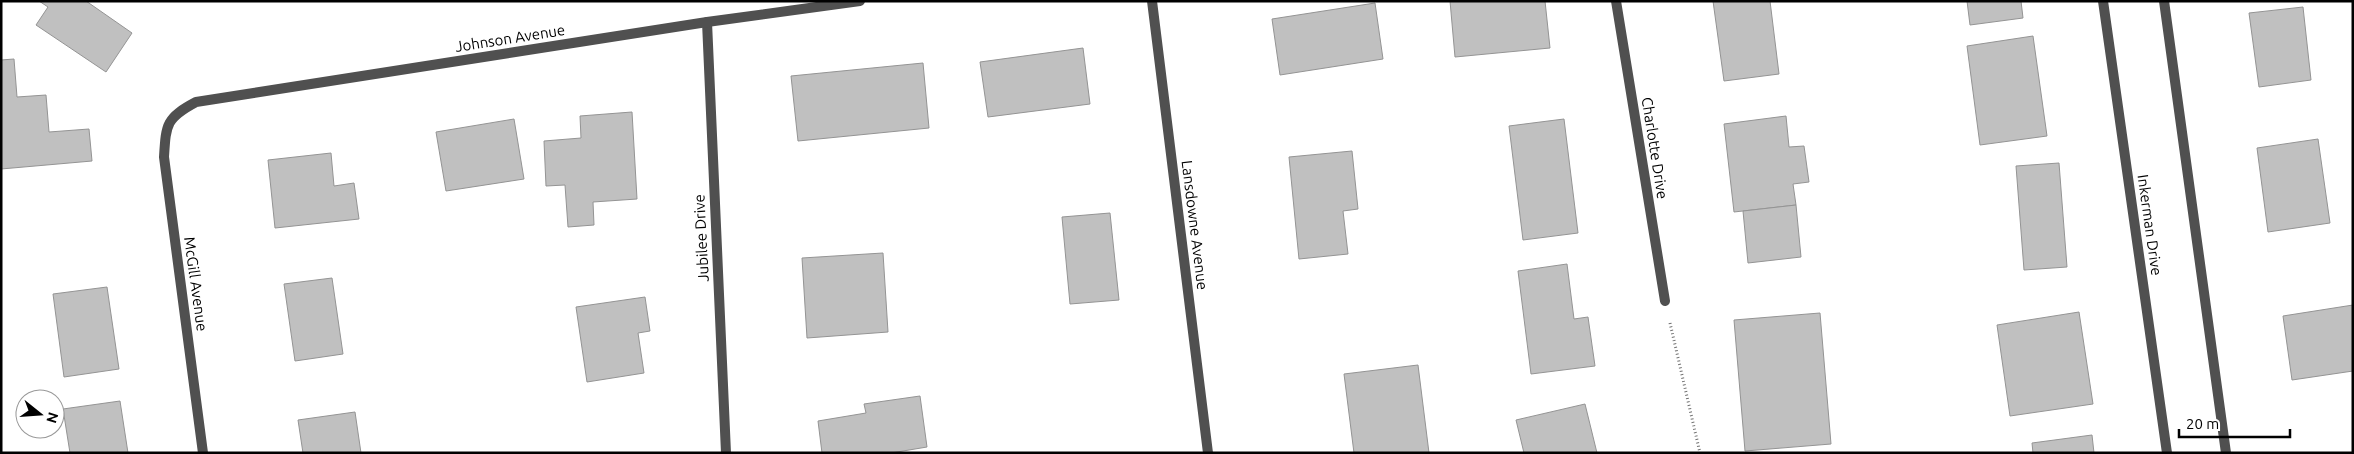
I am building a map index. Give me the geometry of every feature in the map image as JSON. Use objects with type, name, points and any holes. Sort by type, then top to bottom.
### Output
[{"type":"street","name":"Johnson Avenue","points":[[170,119],[196,102],[707,22],[860,1]]},
{"type":"street","name":"Lansdowne Avenue","points":[[1152,1],[1208,453]]},
{"type":"street","name":"Charlotte Drive","points":[[1616,1],[1665,300]]},
{"type":"street","name":"Inkerman Drive","points":[[2103,1],[2167,453]]},
{"type":"street","points":[[2164,1],[2226,453]]},
{"type":"street","name":"Jubilee Drive","points":[[707,22],[726,453]]},
{"type":"street","name":"McGill Avenue","points":[[170,119],[165,138],[164,157],[203,453]]},
{"type":"path","points":[[1665,300],[1700,453]]},
{"type":"building","points":[[39,1],[86,1],[132,33],[106,72],[36,25],[48,7]]},
{"type":"building","points":[[1450,1],[1545,1],[1550,48],[1455,57]]},
{"type":"building","points":[[1713,1],[1770,1],[1779,74],[1724,81]]},
{"type":"building","points":[[1967,1],[2021,1],[2023,18],[1970,25]]},
{"type":"building","points":[[1375,3],[1383,59],[1280,75],[1272,19]]},
{"type":"building","points":[[2303,7],[2311,80],[2259,87],[2249,13]]},
{"type":"building","points":[[2033,36],[2047,136],[1980,145],[1967,46]]},
{"type":"building","points":[[1083,48],[1090,104],[988,117],[980,62]]},
{"type":"building","points":[[14,59],[17,97],[46,95],[49,132],[89,129],[92,161],[1,169],[1,60]]},
{"type":"building","points":[[923,63],[929,128],[798,141],[791,76]]},
{"type":"building","points":[[632,112],[637,199],[593,202],[594,225],[568,227],[565,185],[546,186],[544,141],[581,138],[580,116]]},
{"type":"building","points":[[1786,116],[1789,147],[1804,146],[1809,182],[1793,184],[1796,205],[1734,212],[1724,124]]},
{"type":"building","points":[[514,119],[524,179],[446,191],[436,132]]},
{"type":"building","points":[[1564,119],[1578,233],[1523,240],[1509,126]]},
{"type":"building","points":[[2318,139],[2330,223],[2268,232],[2257,148]]},
{"type":"building","points":[[1352,151],[1358,209],[1343,211],[1348,254],[1299,259],[1289,157]]},
{"type":"building","points":[[331,153],[334,186],[354,183],[359,219],[275,228],[268,160]]},
{"type":"building","points":[[2059,163],[2067,267],[2024,270],[2016,166]]},
{"type":"building","points":[[1796,205],[1801,257],[1748,263],[1743,211]]},
{"type":"building","points":[[1110,213],[1119,300],[1070,304],[1062,217]]},
{"type":"building","points":[[883,253],[888,332],[807,338],[802,258]]},
{"type":"building","points":[[1567,264],[1574,319],[1588,317],[1595,366],[1531,374],[1518,271]]},
{"type":"building","points":[[332,278],[343,354],[295,361],[284,284]]},
{"type":"building","points":[[107,287],[119,369],[64,377],[53,294]]},
{"type":"building","points":[[645,297],[650,331],[638,333],[644,373],[587,382],[576,307]]},
{"type":"building","points":[[2353,305],[2353,371],[2292,380],[2283,316]]},
{"type":"building","points":[[2079,312],[2093,404],[2010,416],[1997,325]]},
{"type":"building","points":[[1820,313],[1831,444],[1745,451],[1734,320]]},
{"type":"building","points":[[1418,365],[1429,453],[1354,453],[1344,374]]},
{"type":"building","points":[[920,396],[927,447],[891,453],[822,453],[818,421],[866,413],[864,404]]},
{"type":"building","points":[[120,401],[128,453],[70,453],[65,409]]},
{"type":"building","points":[[1585,404],[1597,453],[1524,453],[1516,420]]},
{"type":"building","points":[[355,412],[361,453],[303,453],[298,420]]},
{"type":"building","points":[[2092,435],[2094,453],[2033,453],[2032,443]]}]
